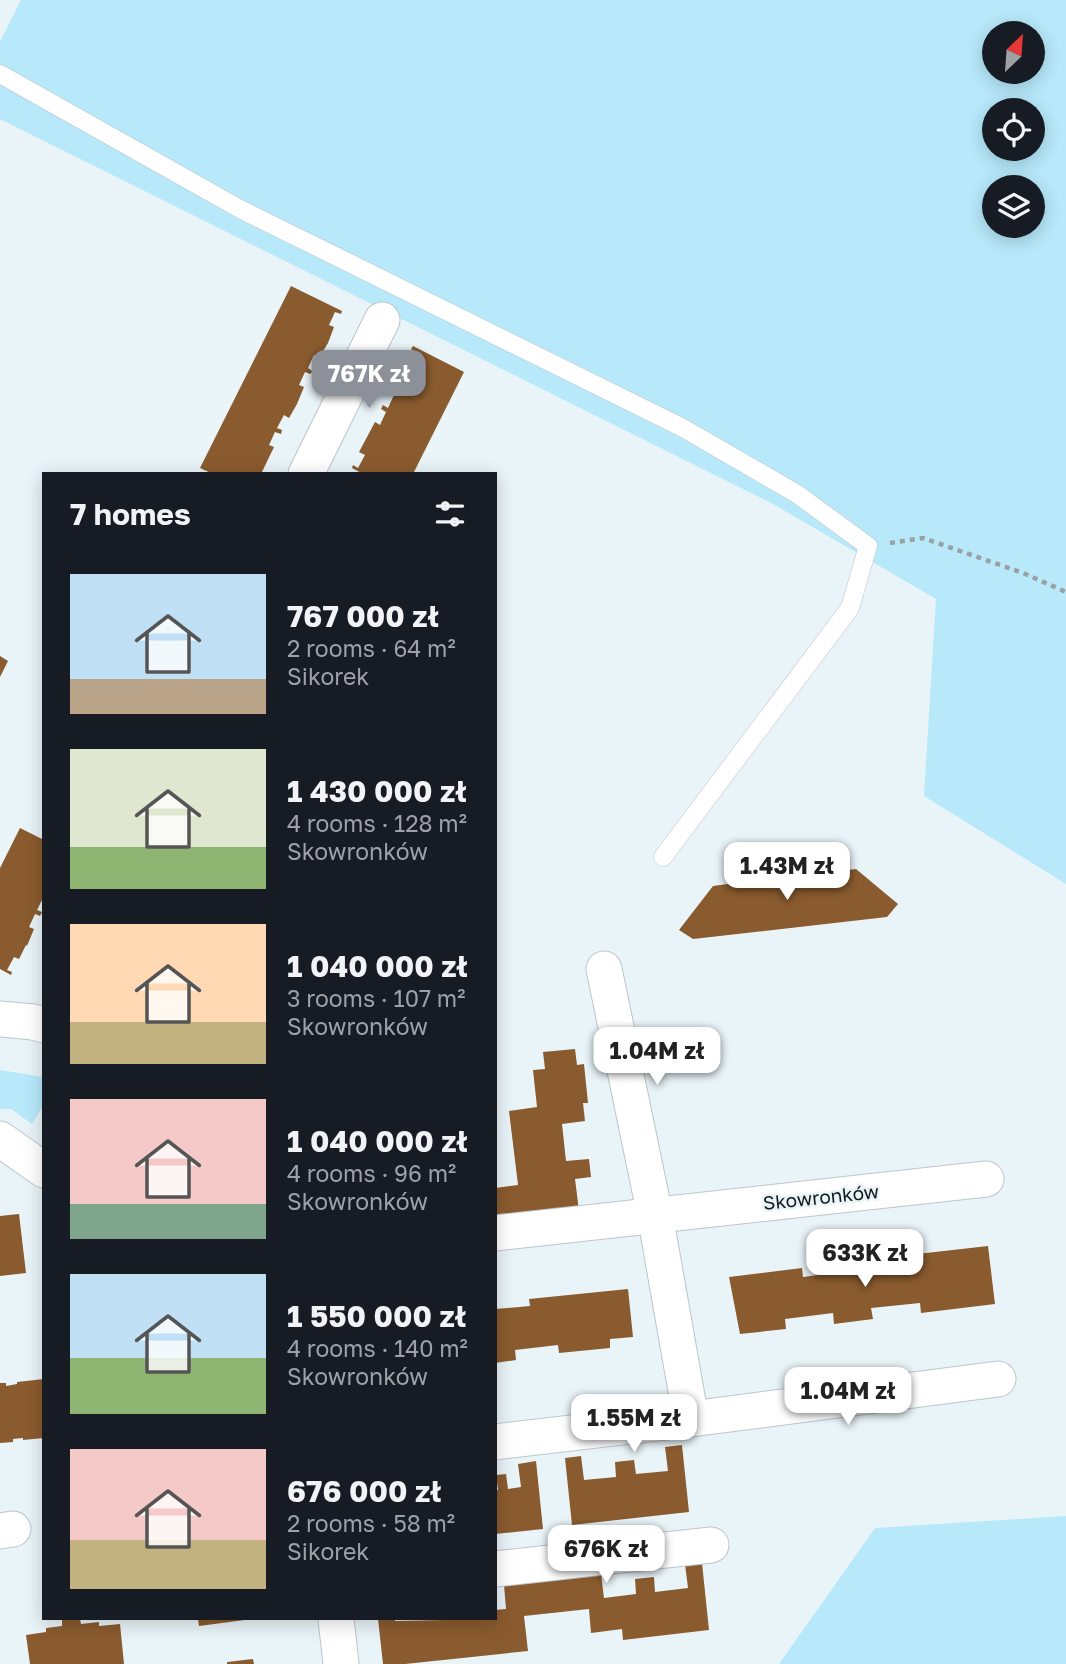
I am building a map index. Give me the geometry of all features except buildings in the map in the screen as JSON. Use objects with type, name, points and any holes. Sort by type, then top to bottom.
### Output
[{"type":"street","points":[[307,472],[383,320]]},
{"type":"street","points":[[604,969],[655,1215],[691,1419]]},
{"type":"street","points":[[0,1139],[42,1169]]},
{"type":"street","name":"Skowronków","points":[[497,1233],[986,1179]]},
{"type":"street","points":[[497,1442],[998,1379]]},
{"type":"street","points":[[497,1569],[711,1545]]},
{"type":"street","points":[[336,1620],[341,1664]]},
{"type":"lane","points":[[0,74],[240,209],[683,428],[797,494],[869,546],[850,608],[663,857]]},
{"type":"path","points":[[869,546],[923,538],[1023,573],[1066,592]]},
{"type":"shaded area","points":[[21,0],[1066,0],[1066,884],[924,796],[936,599],[773,504],[0,119],[0,42]]},
{"type":"shaded area","points":[[0,1070],[42,1077],[42,1107],[32,1124],[11,1109],[0,1109]]},
{"type":"shaded area","points":[[1066,1516],[1066,1664],[779,1664],[875,1528]]}]
